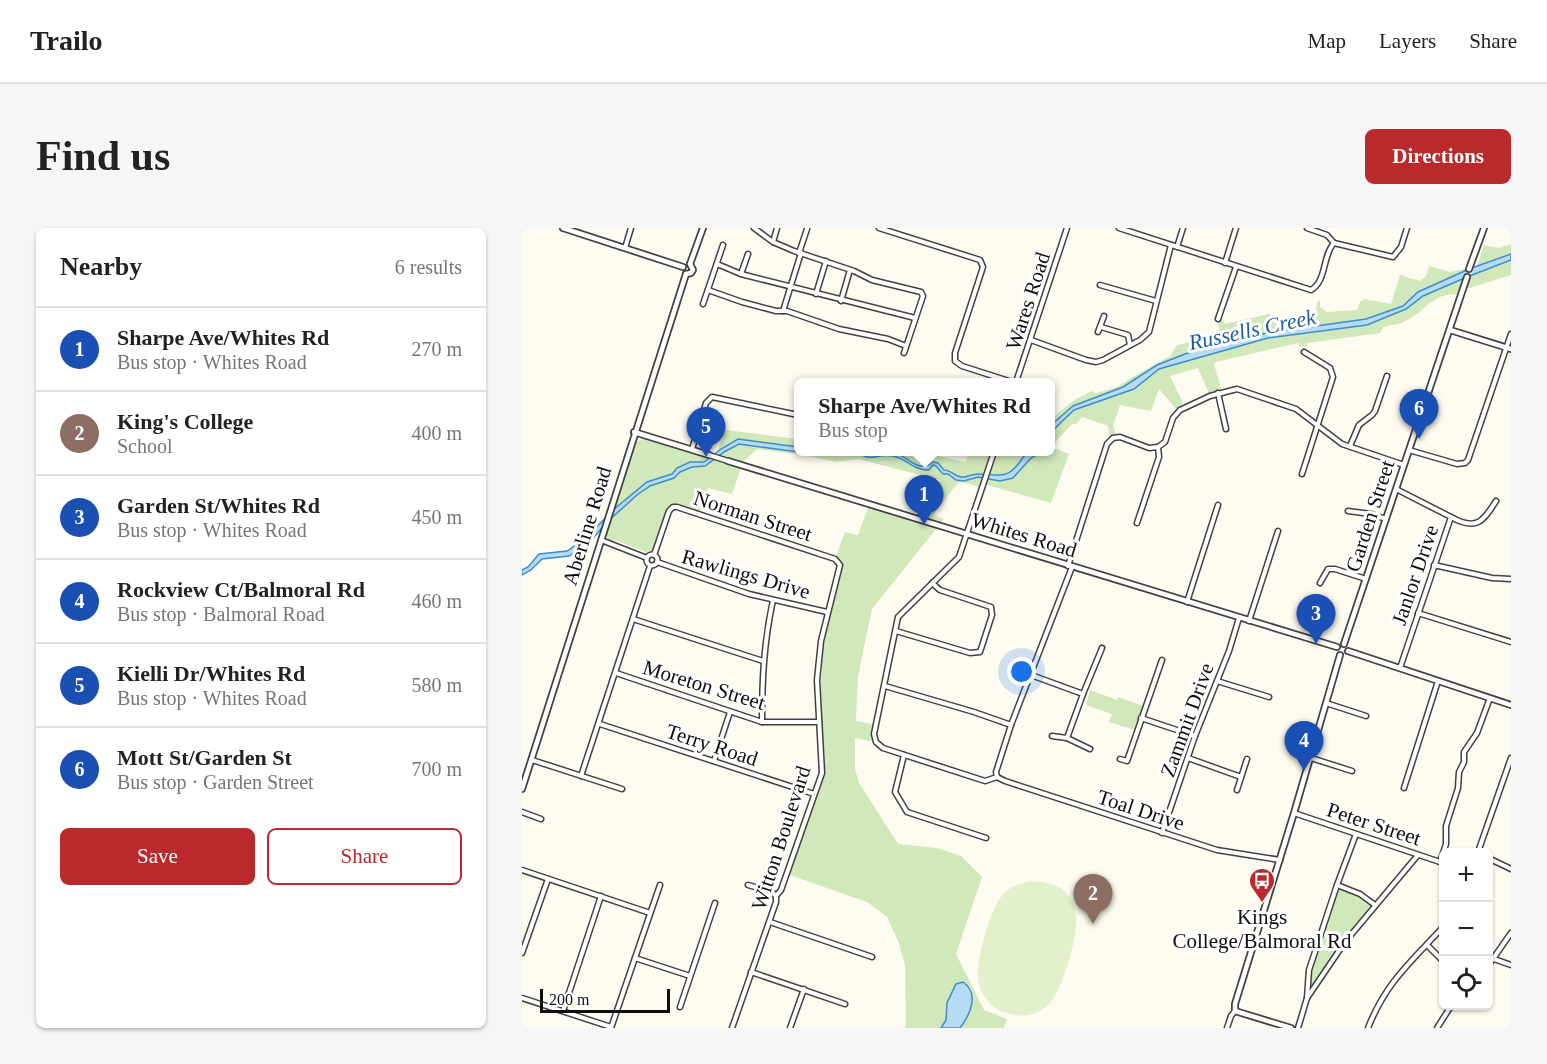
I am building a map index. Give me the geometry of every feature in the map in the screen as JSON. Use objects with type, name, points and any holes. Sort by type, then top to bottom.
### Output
[{"type":"street","points":[[563,228],[682,267],[690,264]]},
{"type":"street","points":[[625,248],[632,228]]},
{"type":"street","points":[[682,267],[686,274],[692,272],[693,268],[690,264],[703,228]]},
{"type":"street","points":[[754,228],[773,242],[800,253],[872,280],[921,292],[923,296],[903,353]]},
{"type":"street","points":[[773,242],[777,228]]},
{"type":"street","points":[[879,228],[980,260],[982,271],[955,353],[955,361],[962,366],[1001,378]]},
{"type":"street","name":"Wares Road","points":[[1016,378],[1031,340],[1067,228]]},
{"type":"street","points":[[1119,228],[1311,290],[1316,286],[1329,249],[1334,243]]},
{"type":"street","points":[[1177,247],[1183,228]]},
{"type":"street","points":[[1225,263],[1236,228]]},
{"type":"street","points":[[1307,228],[1327,235],[1334,243],[1390,258],[1396,255],[1407,228]]},
{"type":"street","name":"Garden Street","points":[[1344,644],[1484,228]]},
{"type":"street","points":[[783,311],[807,229]]},
{"type":"street","points":[[703,304],[723,245]]},
{"type":"street","points":[[1031,340],[1096,362],[1140,340],[1149,332],[1172,245]]},
{"type":"street","points":[[741,274],[748,254]]},
{"type":"street","points":[[816,294],[825,261]]},
{"type":"street","points":[[717,264],[741,274],[915,318]]},
{"type":"street","points":[[1218,320],[1236,267]]},
{"type":"street","points":[[841,301],[850,270]]},
{"type":"street","name":"Aberline Road","points":[[522,789],[686,274]]},
{"type":"street","points":[[1100,285],[1156,301]]},
{"type":"street","points":[[708,290],[742,302],[790,312],[839,329],[906,345]]},
{"type":"street","points":[[1098,332],[1104,316]]},
{"type":"street","points":[[1101,327],[1128,335],[1130,345]]},
{"type":"street","points":[[1450,330],[1509,348]]},
{"type":"street","points":[[1409,450],[1460,464],[1467,462],[1509,348],[1511,334]]},
{"type":"street","points":[[1302,474],[1333,376],[1330,368],[1304,352]]},
{"type":"street","points":[[1350,447],[1359,425],[1375,411],[1387,376]]},
{"type":"street","points":[[997,777],[996,772],[1011,725],[1070,566],[1107,444],[1113,438],[1120,437],[1149,447],[1158,447],[1165,442],[1170,425],[1180,410],[1218,393],[1239,389],[1296,409],[1342,444],[1404,465]]},
{"type":"street","points":[[1218,393],[1226,429]]},
{"type":"street","points":[[692,449],[708,399],[712,397],[794,414]]},
{"type":"street","name":"Whites Road","points":[[634,432],[1337,647]]},
{"type":"street","points":[[1137,523],[1159,457],[1158,447]]},
{"type":"street","points":[[993,456],[959,556],[900,613],[885,686],[1011,725]]},
{"type":"street","name":"Janlor Drive","points":[[1396,489],[1451,517],[1400,668]]},
{"type":"street","points":[[1451,517],[1467,524],[1482,521],[1496,501]]},
{"type":"street","points":[[1187,602],[1218,506]]},
{"type":"street","name":"Norman Street","points":[[654,555],[669,511],[677,507],[838,561]]},
{"type":"street","points":[[1348,511],[1371,514],[1386,519]]},
{"type":"street","points":[[1249,621],[1278,531]]},
{"type":"street","points":[[600,540],[646,558]]},
{"type":"street","points":[[581,776],[600,724],[650,566],[657,562],[654,555],[646,558]]},
{"type":"street","points":[[646,558],[650,566]]},
{"type":"street","name":"Witton Boulevard","points":[[732,1028],[822,768],[817,680],[821,641],[840,568],[838,561]]},
{"type":"street","name":"Rawlings Drive","points":[[657,562],[729,589],[827,612]]},
{"type":"street","points":[[1434,565],[1492,578],[1511,579]]},
{"type":"street","points":[[1320,583],[1328,569],[1366,579]]},
{"type":"street","points":[[896,631],[970,653],[980,651],[993,615],[991,608],[940,590],[932,583]]},
{"type":"street","points":[[762,722],[763,661],[773,600]]},
{"type":"street","points":[[1418,613],[1511,642]]},
{"type":"street","name":"Zammit Drive","points":[[1162,833],[1239,618]]},
{"type":"street","points":[[633,619],[763,661]]},
{"type":"street","points":[[1227,1028],[1311,758],[1340,656],[1337,653],[1337,647],[1344,644],[1348,651],[1511,705]]},
{"type":"street","points":[[1067,738],[1102,648]]},
{"type":"street","points":[[1340,656],[1345,655],[1348,651]]},
{"type":"street","points":[[1120,759],[1129,762],[1141,718],[1162,660]]},
{"type":"street","name":"Moreton Street","points":[[616,673],[762,722],[819,722]]},
{"type":"street","points":[[1031,675],[1083,694]]},
{"type":"street","points":[[1217,681],[1269,697]]},
{"type":"street","points":[[1404,788],[1438,681]]},
{"type":"street","name":"Toal Drive","points":[[885,686],[874,738],[879,746],[985,781],[997,777],[1223,852],[1280,860]]},
{"type":"street","points":[[1445,848],[1446,826],[1458,788],[1464,752],[1477,733],[1490,698]]},
{"type":"street","points":[[1326,703],[1366,716]]},
{"type":"street","points":[[714,762],[730,712]]},
{"type":"street","points":[[1141,718],[1195,736]]},
{"type":"street","name":"Terry Road","points":[[600,724],[814,794]]},
{"type":"street","points":[[1052,736],[1067,738],[1090,749]]},
{"type":"street","points":[[904,755],[895,792],[907,812],[986,838]]},
{"type":"street","points":[[1188,758],[1241,777]]},
{"type":"street","points":[[1311,758],[1352,771]]},
{"type":"street","points":[[1479,848],[1511,758]]},
{"type":"street","points":[[1237,790],[1247,759]]},
{"type":"street","points":[[532,760],[622,789]]},
{"type":"street","points":[[522,812],[541,819]]},
{"type":"street","name":"Peter Street","points":[[1294,813],[1439,861]]},
{"type":"street","points":[[1298,1028],[1307,998],[1309,970],[1356,834]]},
{"type":"street","points":[[1307,998],[1345,942],[1418,855]]},
{"type":"street","points":[[1493,860],[1511,869]]},
{"type":"street","points":[[522,870],[650,912]]},
{"type":"street","points":[[522,953],[548,879]]},
{"type":"street","points":[[522,998],[611,1028],[660,885]]},
{"type":"street","points":[[748,885],[772,892],[776,896]]},
{"type":"street","points":[[1337,885],[1360,894],[1375,905]]},
{"type":"street","points":[[563,1011],[602,896]]},
{"type":"street","points":[[680,1007],[715,903]]},
{"type":"street","points":[[770,922],[872,957]]},
{"type":"street","points":[[1368,1028],[1387,988],[1413,957],[1439,932]]},
{"type":"street","points":[[1510,935],[1494,959],[1511,965]]},
{"type":"street","points":[[1427,945],[1439,957]]},
{"type":"street","points":[[635,958],[690,976]]},
{"type":"street","points":[[751,972],[845,1004]]},
{"type":"street","points":[[790,1028],[804,989]]},
{"type":"street","points":[[1437,1028],[1448,1010]]},
{"type":"street","points":[[1234,1011],[1292,1028]]},
{"type":"green space","points":[[1511,244],[1511,275],[1463,290],[1461,295],[1444,295],[1406,321],[1383,327],[1380,333],[1307,343],[1307,346],[1300,347],[1298,343],[1216,362],[1214,364],[1222,392],[1210,396],[1198,368],[1170,376],[1183,403],[1176,409],[1159,389],[1151,411],[1120,405],[1113,426],[1117,437],[1110,440],[1108,426],[1082,417],[1076,424],[1072,424],[1055,443],[1055,415],[1073,401],[1091,391],[1096,393],[1117,387],[1170,356],[1177,345],[1215,337],[1222,318],[1225,324],[1269,314],[1283,321],[1314,316],[1318,301],[1320,301],[1320,307],[1327,312],[1357,310],[1364,299],[1391,304],[1400,275],[1420,281],[1426,276],[1429,266],[1450,272],[1470,268],[1469,272],[1476,269],[1484,245],[1499,248]]},
{"type":"green space","points":[[726,430],[794,438],[794,454],[757,449],[743,462],[732,494],[708,488],[699,514],[677,507],[672,508],[654,549],[646,552],[618,541],[609,540],[605,532],[635,442],[646,438],[714,459]]},
{"type":"green space","points":[[1055,449],[1069,454],[1051,503],[984,484],[983,488],[961,482],[957,484],[933,515],[944,519],[872,609],[858,676],[856,721],[876,725],[876,742],[855,738],[855,769],[859,783],[898,844],[937,848],[961,856],[982,877],[956,954],[984,1010],[1007,1019],[1004,1028],[905,1028],[905,966],[899,943],[887,917],[867,902],[787,874],[822,771],[821,682],[824,639],[834,591],[842,569],[835,559],[845,532],[858,535],[869,505],[915,519],[940,480],[858,459],[836,462],[808,456],[938,456],[966,462],[968,456],[1055,456]]},
{"type":"green space","points":[[1090,690],[1143,706],[1135,730],[1109,722],[1112,714],[1086,705]]},
{"type":"green space","points":[[1030,881],[1043,882],[1061,888],[1074,905],[1076,924],[1068,962],[1059,988],[1042,1010],[1023,1016],[997,1009],[987,1000],[979,983],[978,970],[990,920],[1000,899],[1010,888]]},
{"type":"green space","points":[[1337,885],[1351,890],[1375,905],[1345,942],[1307,998],[1309,970]]},
{"type":"water","points":[[1511,254],[1511,260],[1423,296],[1406,309],[1367,325],[1268,338],[1159,369],[1134,389],[1074,410],[1055,428],[1055,422],[1073,406],[1123,387],[1157,365],[1185,354],[1266,333],[1366,319],[1403,306],[1418,292],[1469,269]]},
{"type":"water","points":[[738,439],[794,446],[794,451],[739,444],[705,466],[692,467],[680,472],[674,478],[650,486],[606,523],[590,542],[569,556],[542,559],[522,575],[522,570],[528,567],[539,554],[567,551],[587,537],[613,510],[647,482],[672,474],[677,468],[690,462],[704,462]]},
{"type":"water","points":[[893,456],[902,456],[923,466],[933,462],[938,463],[944,470],[963,477],[977,474],[1007,474],[1024,456],[1035,456],[1013,478],[1000,481],[978,477],[964,481],[956,480],[948,474],[943,474],[936,466],[933,465],[929,470],[924,470]]},
{"type":"water","points":[[963,982],[971,992],[970,1011],[960,1028],[941,1028],[946,1020],[947,1003],[956,984]]},
{"type":"place","name":"Mott St/Garden St","points":[[1419,439]]},
{"type":"place","name":"Kielli Dr/Whites Rd","points":[[706,457]]},
{"type":"place","name":"Sharpe Ave/Whites Rd","points":[[924,525]]},
{"type":"place","name":"Garden St/Whites Rd","points":[[1316,644]]},
{"type":"place","name":"Rockview Ct/Balmoral Rd","points":[[1304,771]]},
{"type":"place","name":"Kings College/Balmoral Rd","points":[[1262,904]]},
{"type":"place","name":"King's College","points":[[1093,924]]},
{"type":"water label","name":"Russells Creek","points":[[1252,329]]}]
